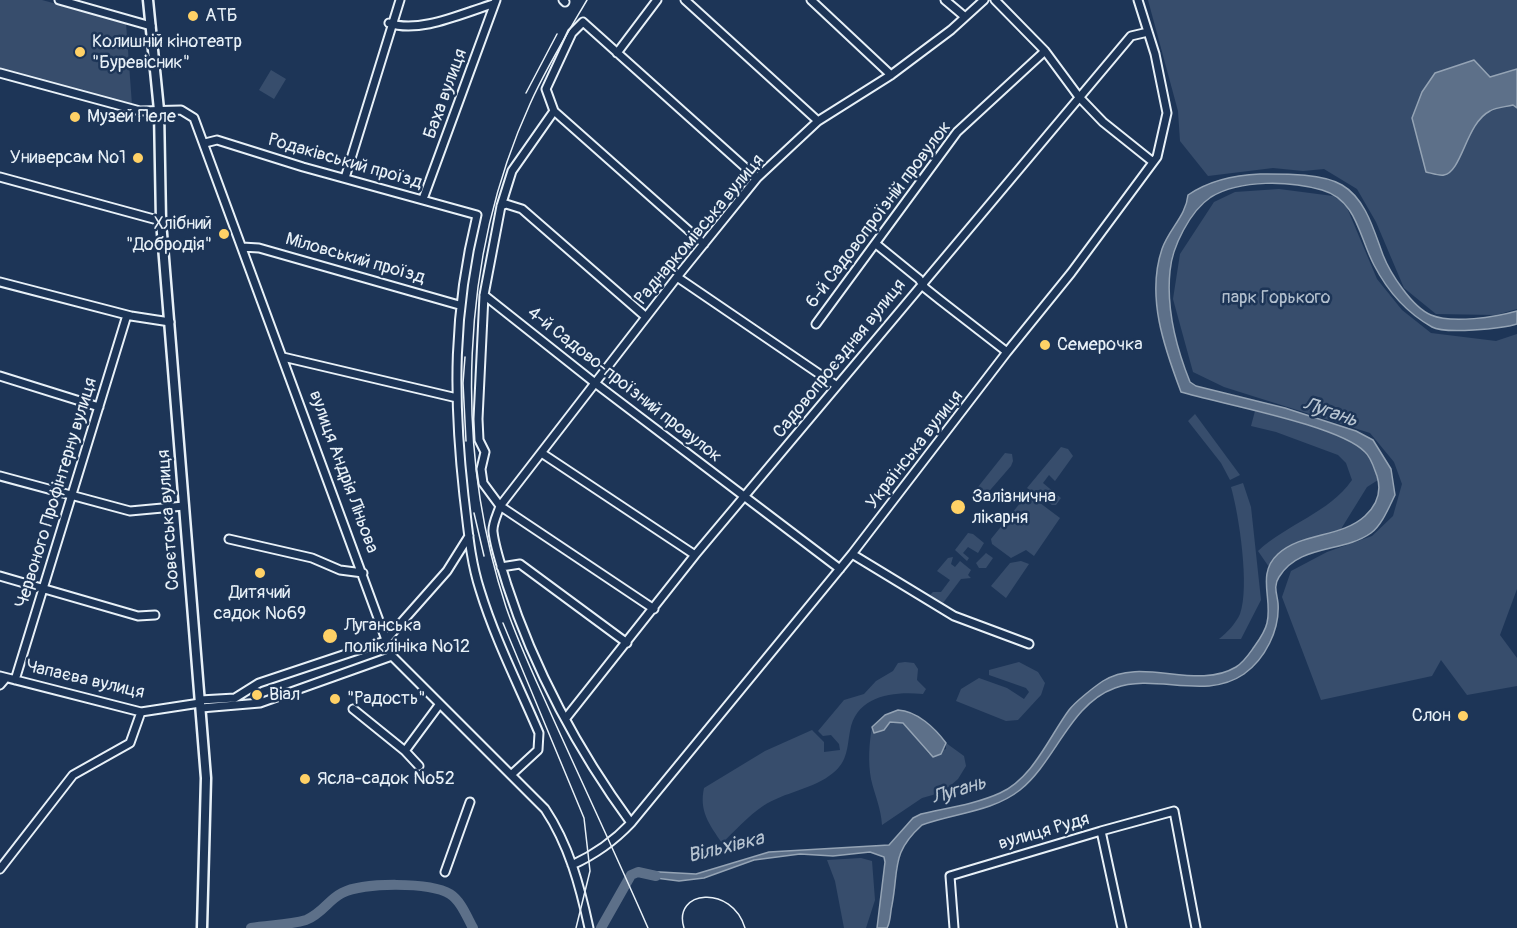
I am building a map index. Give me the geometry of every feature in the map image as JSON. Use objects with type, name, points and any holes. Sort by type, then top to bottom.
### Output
[{"type":"main road","points":[[148,0],[159,110]]},
{"type":"main road","name":"Совєтська вулиця","points":[[159,110],[162,221],[206,778],[202,923]]},
{"type":"street","points":[[59,0],[151,26]]},
{"type":"street","points":[[345,178],[390,23],[400,0]]},
{"type":"street","points":[[617,53],[657,0]]},
{"type":"street","points":[[685,0],[818,121]]},
{"type":"street","points":[[811,0],[891,75]]},
{"type":"street","points":[[945,0],[964,16]]},
{"type":"street","name":"Раднаркомівська вулиця","points":[[501,567],[493,530],[500,506],[543,454],[677,277],[757,178],[818,121],[891,75],[951,30],[984,0]]},
{"type":"street","points":[[995,0],[1045,51],[1078,97],[1102,122],[1153,162]]},
{"type":"street","name":"Українська вулиця","points":[[572,865],[590,857],[619,836],[631,823],[840,569],[965,411],[1007,352],[1071,273],[1153,162],[1167,113],[1163,84],[1138,0]]},
{"type":"street","points":[[390,23],[401,27],[423,25],[495,2]]},
{"type":"street","name":"Баха вулиця","points":[[423,199],[495,2]]},
{"type":"street","points":[[704,244],[554,111],[546,89],[572,33],[583,22],[757,178]]},
{"type":"street","name":"Садовопроєздная вулиця","points":[[566,718],[695,555],[1078,97],[1131,36],[1148,32]]},
{"type":"street","name":"6-й Садовопроїзній провулок","points":[[816,324],[957,132],[1045,51]]},
{"type":"street","points":[[0,73],[140,111],[159,110]]},
{"type":"street","name":"вулиця Андрія Ліньова","points":[[159,110],[186,111],[194,118],[205,142],[392,656],[545,809],[558,829],[572,865],[584,902],[588,927]]},
{"type":"street","points":[[554,111],[512,171],[501,206],[484,295],[478,419],[479,440],[485,452],[481,469],[483,483],[500,506],[654,609]]},
{"type":"street","name":"Родаківський проїзд","points":[[205,142],[217,140],[477,215],[459,305]]},
{"type":"street","points":[[0,177],[162,221]]},
{"type":"street","points":[[501,206],[506,204],[522,209],[646,317]]},
{"type":"street","points":[[876,244],[940,300],[1007,352]]},
{"type":"street","name":"Міловський проїзд","points":[[242,247],[259,248],[459,305]]},
{"type":"street","points":[[677,277],[837,386]]},
{"type":"street","points":[[0,282],[127,315],[170,322]]},
{"type":"street","name":"4-й Садово-проїзний провулок","points":[[484,295],[595,383],[840,569]]},
{"type":"street","points":[[459,305],[457,398],[459,454],[469,537],[483,600],[539,733],[538,750],[512,774]]},
{"type":"street","name":"Червоного Профінтерну вулиця","points":[[15,680],[127,315]]},
{"type":"street","points":[[283,357],[457,398]]},
{"type":"street","points":[[0,376],[99,407]]},
{"type":"street","points":[[543,454],[695,555]]},
{"type":"street","points":[[0,476],[130,511],[184,506]]},
{"type":"street","points":[[385,641],[447,571],[469,537]]},
{"type":"street","points":[[229,538],[312,558],[340,570],[363,573]]},
{"type":"street","points":[[852,554],[954,616],[1029,644]]},
{"type":"street","points":[[627,643],[520,564],[501,567],[539,667],[603,786],[631,823]]},
{"type":"street","points":[[0,576],[138,616],[155,615]]},
{"type":"street","name":"Чапаєва вулиця","points":[[3,677],[141,712],[235,698],[259,682],[385,641]]},
{"type":"street","name":"Чапаєва вулиця","points":[[200,704],[260,703],[392,656]]},
{"type":"street","points":[[0,685],[3,677]]},
{"type":"street","points":[[405,751],[439,705]]},
{"type":"street","points":[[353,709],[405,751],[419,766]]},
{"type":"street","points":[[0,869],[73,775],[130,743],[141,712]]},
{"type":"street","points":[[444,872],[470,802]]},
{"type":"street","points":[[1101,831],[1174,810],[1196,928]]},
{"type":"street","name":"вулиця Рудя","points":[[954,928],[950,876],[1101,831],[1122,928]]},
{"type":"green space","points":[[0,0],[42,0],[126,23],[132,105],[0,69]]},
{"type":"green space","points":[[1148,0],[1517,0],[1517,309],[1496,315],[1436,314],[1404,288],[1376,222],[1357,189],[1324,169],[1303,171],[1273,168],[1208,176],[1180,141],[1178,111]]},
{"type":"green space","points":[[271,70],[286,79],[274,99],[259,90]]},
{"type":"green space","name":"парк Горького","points":[[1279,189],[1333,196],[1345,203],[1377,279],[1402,310],[1431,333],[1496,341],[1517,334],[1517,589],[1500,635],[1517,658],[1517,686],[1467,695],[1441,660],[1432,676],[1321,700],[1282,597],[1291,571],[1327,552],[1372,536],[1393,516],[1402,484],[1394,462],[1370,433],[1224,387],[1193,372],[1173,299],[1180,254],[1214,202],[1235,192]]},
{"type":"green space","points":[[1255,411],[1315,428],[1347,440],[1367,454],[1378,480],[1367,487],[1341,529],[1278,554],[1269,567],[1258,551],[1332,501],[1352,480],[1346,463],[1338,455],[1276,432],[1251,426]]},
{"type":"green space","points":[[1195,414],[1240,475],[1230,480],[1221,463],[1188,421]]},
{"type":"green space","points":[[1061,447],[1068,449],[1073,456],[1055,481],[1049,475],[1043,483],[1061,498],[1056,505],[1052,505],[1027,488]]},
{"type":"green space","points":[[1005,453],[1012,454],[1011,466],[985,496],[981,496],[978,487]]},
{"type":"green space","points":[[1243,483],[1251,507],[1261,600],[1241,639],[1219,639],[1236,621],[1243,602],[1244,569],[1231,487]]},
{"type":"green space","points":[[1025,497],[1032,497],[1060,518],[1034,556],[1026,550],[1011,558],[992,544],[991,539]]},
{"type":"green space","points":[[968,533],[973,534],[984,543],[978,553],[968,547],[963,553],[969,558],[967,561],[955,550]]},
{"type":"green space","points":[[986,553],[993,558],[986,568],[979,568],[976,563]]},
{"type":"green space","points":[[953,557],[951,564],[955,567],[960,561],[971,570],[968,575],[971,578],[961,579],[943,603],[930,595],[933,592],[941,592],[950,580],[937,571],[948,558]]},
{"type":"green space","points":[[1021,561],[1029,564],[1006,598],[991,586],[1010,563]]},
{"type":"green space","points":[[1019,662],[1038,672],[1045,683],[1041,695],[1018,720],[1006,721],[956,701],[961,689],[979,678],[1007,688],[1024,699],[1029,692],[1026,688],[989,675],[989,670]]},
{"type":"green space","points":[[898,663],[914,663],[918,669],[917,680],[926,689],[923,694],[900,693],[868,703],[854,719],[846,754],[842,764],[833,773],[817,783],[763,806],[722,843],[709,823],[704,810],[704,788],[765,751],[812,730],[824,742],[824,752],[840,750],[839,744],[831,735],[823,736],[818,731],[844,700],[864,694],[876,681],[893,671]]},
{"type":"green space","points":[[890,722],[903,723],[929,754],[946,749],[946,743],[964,756],[966,766],[958,779],[943,792],[922,798],[882,825],[869,766],[870,746],[872,727],[874,733],[884,730]]},
{"type":"green space","points":[[861,858],[872,861],[875,900],[866,928],[844,928],[835,881],[827,860]]},
{"type":"shaded area","points":[[1474,60],[1490,77],[1517,69],[1517,108],[1513,105],[1498,108],[1482,117],[1450,172],[1437,175],[1426,172],[1412,118],[1422,92],[1435,73]]},
{"type":"shaded area","points":[[1260,174],[1324,178],[1350,191],[1368,216],[1383,255],[1396,280],[1416,305],[1431,315],[1440,318],[1462,319],[1517,311],[1517,324],[1510,326],[1460,330],[1432,327],[1398,300],[1374,265],[1350,211],[1334,195],[1322,190],[1266,183],[1236,187],[1211,197],[1189,220],[1178,241],[1171,262],[1169,299],[1173,328],[1190,382],[1196,386],[1285,408],[1356,431],[1373,440],[1391,469],[1395,495],[1375,530],[1348,544],[1310,554],[1288,566],[1276,584],[1278,613],[1270,643],[1252,668],[1244,674],[1229,682],[1213,685],[1147,683],[1115,688],[1099,696],[1086,707],[1033,778],[1020,790],[985,808],[922,825],[905,844],[901,853],[887,928],[877,928],[884,857],[870,852],[833,856],[800,854],[754,860],[704,878],[679,881],[640,876],[642,871],[696,874],[769,852],[889,845],[913,818],[921,814],[981,800],[1012,786],[1031,767],[1072,707],[1103,681],[1118,674],[1135,672],[1204,676],[1236,667],[1244,660],[1260,639],[1266,626],[1268,614],[1266,578],[1271,562],[1278,554],[1298,542],[1355,523],[1373,507],[1379,487],[1369,457],[1351,442],[1306,424],[1181,392],[1163,339],[1156,303],[1158,267],[1162,249],[1181,216],[1188,195],[1222,179]]},
{"type":"shaded area","points":[[898,710],[912,713],[937,732],[946,743],[941,754],[933,757],[903,723],[890,722],[884,730],[874,733],[872,727],[885,715]]},
{"type":"waterway","name":"Вільхівка","points":[[601,928],[631,875],[638,872],[656,876]]},
{"type":"waterway","name":"Вільхівка","points":[[251,928],[306,920],[317,914],[342,893],[352,889],[380,885],[428,887],[450,894],[461,905],[473,928]]},
{"type":"tram line","points":[[684,928],[683,915],[687,906],[705,897],[728,904],[738,914],[745,928]]},
{"type":"railway","points":[[587,0],[530,104],[507,163],[489,225],[478,288],[472,353],[472,418],[478,483],[489,546],[506,607],[516,635],[648,928]]},
{"type":"railway","points":[[526,93],[557,34]]},
{"type":"railway","points":[[465,357],[463,383],[466,441]]},
{"type":"railway","points":[[474,513],[484,556]]},
{"type":"railway","points":[[503,623],[584,818],[590,871],[576,928]]},
{"type":"place","name":"АТБ","points":[[193,16]]},
{"type":"place","name":"Колишній кінотеатр \"Буревісник\"","points":[[80,52]]},
{"type":"place","name":"Музей Пеле","points":[[75,117]]},
{"type":"place","name":"Универсам №1","points":[[138,158]]},
{"type":"place","name":"Хлібний \"Добродія\"","points":[[224,234]]},
{"type":"place","name":"Семерочка","points":[[1045,345]]},
{"type":"place","name":"Залізнична лікарня","points":[[958,507]]},
{"type":"place","name":"Дитячий садок №69","points":[[260,573]]},
{"type":"place","name":"Луганська поліклініка №12","points":[[330,636]]},
{"type":"place","name":"Віал","points":[[257,695]]},
{"type":"place","name":"\"Радость\"","points":[[335,699]]},
{"type":"place","name":"Слон","points":[[1463,716]]},
{"type":"place","name":"Ясла-садок №52","points":[[305,779]]},
{"type":"water label","name":"Лугань","points":[[1330,413]]},
{"type":"water label","name":"Лугань","points":[[959,791]]}]
